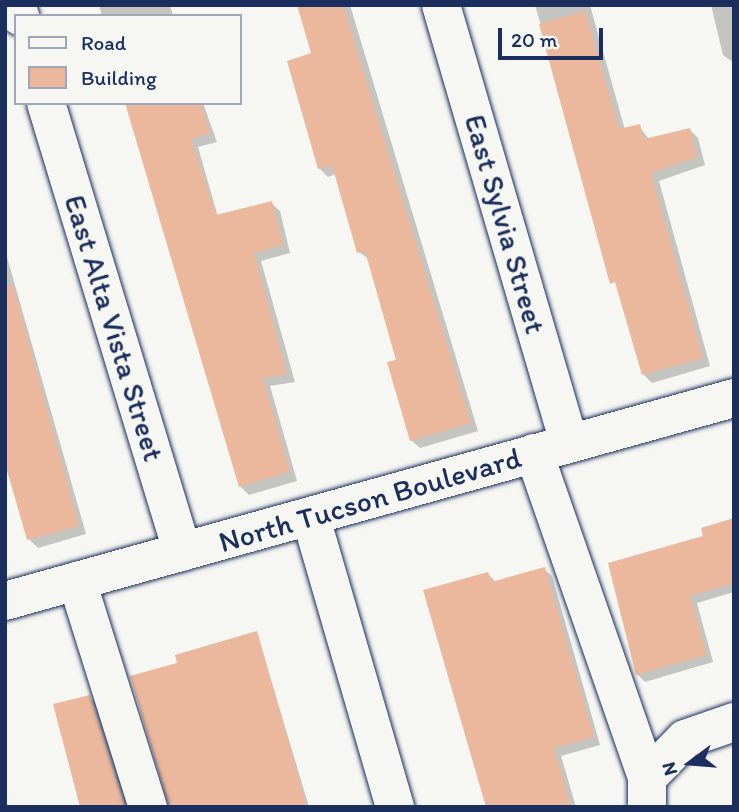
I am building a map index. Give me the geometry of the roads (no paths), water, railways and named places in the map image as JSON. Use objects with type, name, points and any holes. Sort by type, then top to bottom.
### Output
[{"type":"street","name":"East Sylvia Street","points":[[441,5],[569,442]]},
{"type":"street","name":"East Alta Vista Street","points":[[47,105],[182,552]]},
{"type":"street","name":"North Tucson Boulevard","points":[[5,601],[311,518],[569,442],[734,398]]},
{"type":"street","points":[[534,453],[647,792]]},
{"type":"street","points":[[311,518],[395,807]]},
{"type":"street","points":[[77,581],[148,807]]},
{"type":"street","points":[[647,792],[685,739],[734,722]]}]
